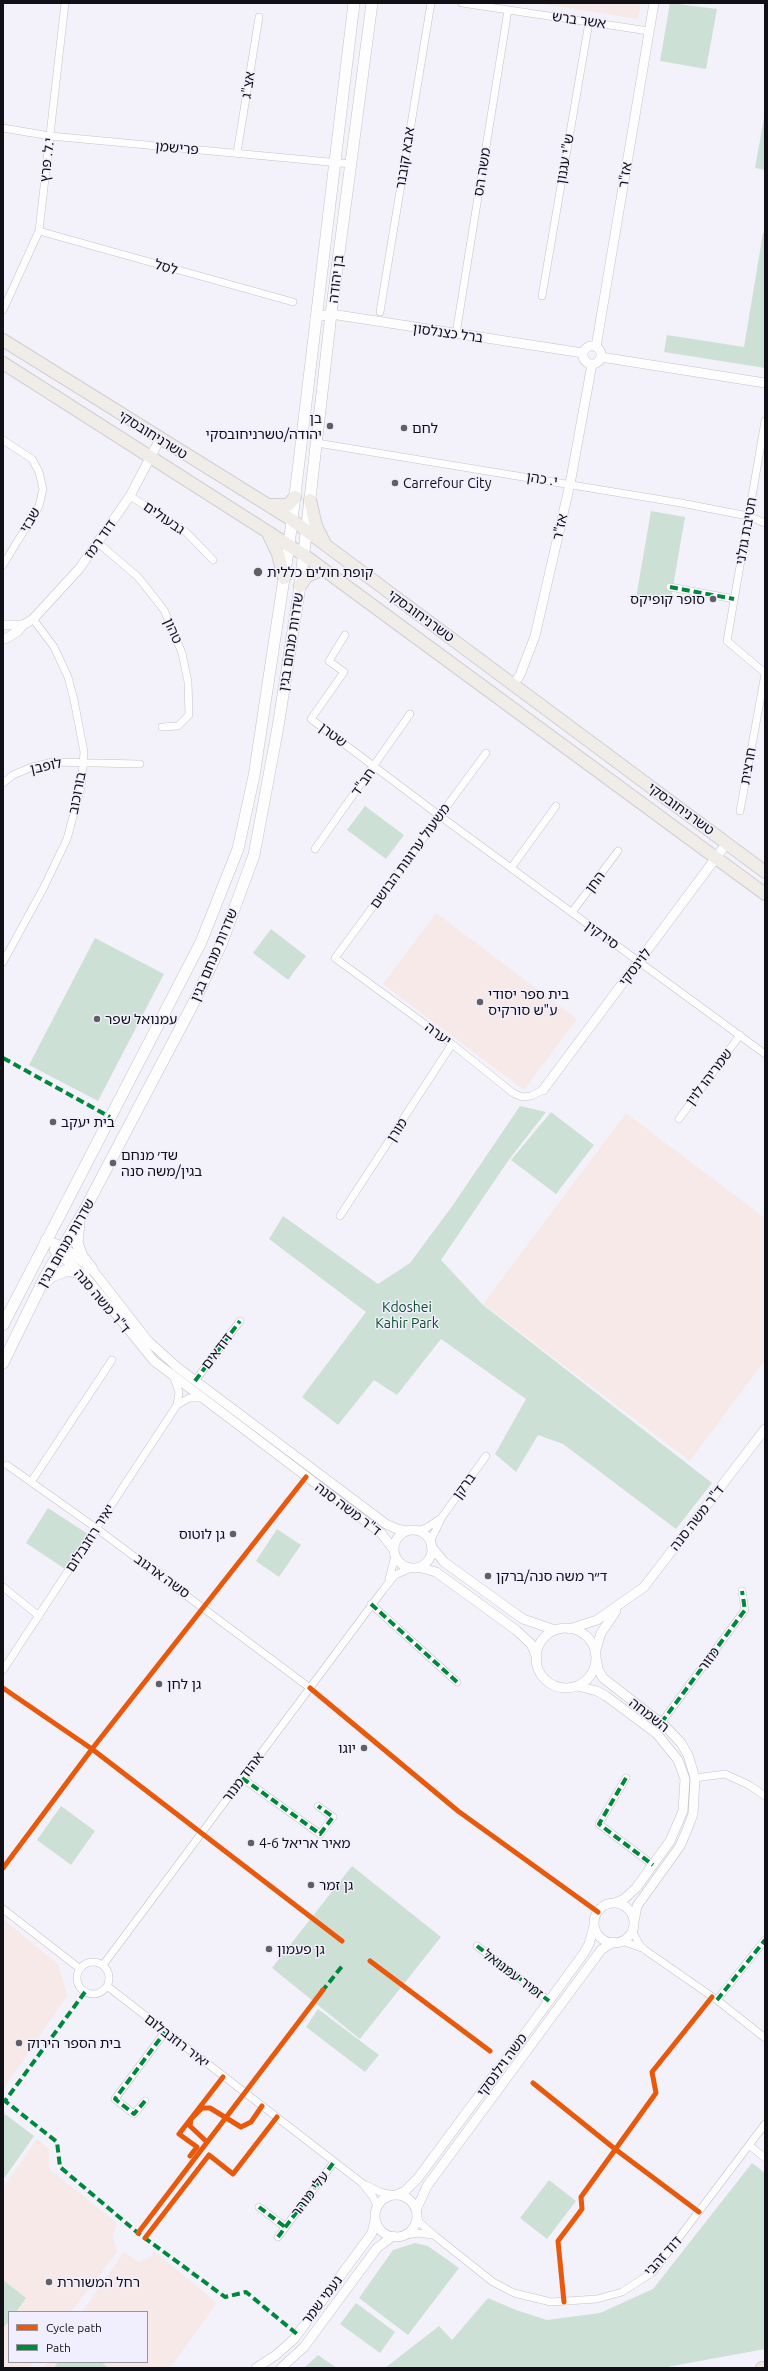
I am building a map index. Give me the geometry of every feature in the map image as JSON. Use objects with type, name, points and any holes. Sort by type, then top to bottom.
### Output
[{"type":"main road","name":"בן יהודה","points":[[292,520],[333,162],[354,3]]},
{"type":"main road","name":"בן יהודה","points":[[304,555],[332,314],[372,3]]},
{"type":"main road","name":"טשרניחובסקי","points":[[3,340],[160,440],[292,520],[765,872]]},
{"type":"main road","name":"טשרניחובסקי","points":[[3,363],[149,458],[304,555],[765,894]]},
{"type":"main road","points":[[269,505],[277,507],[288,505],[295,497]]},
{"type":"main road","points":[[310,500],[316,526],[327,546]]},
{"type":"main road","name":"שדרות מנחם בגין","points":[[3,1325],[45,1240],[200,942],[238,849],[254,776],[292,520]]},
{"type":"main road","points":[[263,528],[275,547],[284,578]]},
{"type":"main road","name":"שדרות מנחם בגין","points":[[3,1363],[41,1284],[82,1215],[193,1004],[221,945],[254,855],[278,727],[304,555]]},
{"type":"main road","points":[[300,586],[307,576],[323,569]]},
{"type":"main road","points":[[41,1284],[52,1276],[68,1270],[87,1271],[77,1243],[82,1215]]},
{"type":"street","name":"י.ל. פרץ","points":[[3,310],[39,231],[65,3]]},
{"type":"street","name":"אבא קובנר","points":[[380,312],[431,3]]},
{"type":"street","name":"אשר ברש","points":[[462,3],[649,31]]},
{"type":"street","name":"אז\"ר","points":[[596,347],[654,3]]},
{"type":"street","name":"משה הס","points":[[456,334],[508,10]]},
{"type":"street","name":"אצ\"ג","points":[[237,153],[259,18]]},
{"type":"street","name":"ש\"י עגנון","points":[[542,296],[589,22]]},
{"type":"street","name":"פרישמן","points":[[3,128],[50,136],[351,164]]},
{"type":"street","name":"לסל","points":[[39,231],[293,302]]},
{"type":"street","name":"ברל כצנלסון","points":[[315,319],[332,314],[456,334],[583,352]]},
{"type":"street","points":[[588,346],[596,347],[600,351],[601,357],[598,362],[592,364],[585,360],[583,352],[588,346]]},
{"type":"street","points":[[601,357],[765,382]]},
{"type":"street","name":"אז\"ר","points":[[513,685],[520,675],[535,636],[570,484],[592,364]]},
{"type":"street","name":"חטיבת גולני","points":[[765,421],[727,641],[765,673]]},
{"type":"street","name":"שבזי","points":[[3,440],[32,459],[39,472],[42,489],[39,506],[3,565]]},
{"type":"street","name":"דוד רמז","points":[[4,641],[17,632],[23,625],[33,619],[79,568],[130,496],[160,440]]},
{"type":"street","name":"י. כהן","points":[[317,442],[570,484],[748,516],[765,523]]},
{"type":"street","name":"גבעולים","points":[[130,496],[186,532],[213,560]]},
{"type":"street","name":"טהון","points":[[97,542],[138,577],[164,610],[182,653],[188,682],[189,715],[178,726],[162,727]]},
{"type":"street","points":[[670,587],[734,598]]},
{"type":"street","name":"בורוכוב","points":[[3,962],[43,889],[67,839],[80,787],[83,761],[80,727],[68,677],[54,647],[33,619]]},
{"type":"street","points":[[4,641],[3,626],[23,625]]},
{"type":"street","name":"שטרן","points":[[345,635],[329,661],[344,672],[311,719],[440,816]]},
{"type":"street","name":"חרצית","points":[[740,811],[765,673]]},
{"type":"street","name":"חב\"ד","points":[[315,849],[410,714]]},
{"type":"street","name":"משעול ערוגות הבושם","points":[[335,958],[486,753]]},
{"type":"street","name":"לופבן","points":[[3,783],[13,775],[32,767],[53,762],[83,761],[140,764]]},
{"type":"street","points":[[511,868],[556,806]]},
{"type":"street","name":"סירקין","points":[[440,816],[765,1054]]},
{"type":"street","name":"לוינסקי","points":[[543,1090],[727,843]]},
{"type":"street","name":"החן","points":[[572,912],[618,851]]},
{"type":"street","name":"יערה","points":[[335,958],[452,1044],[513,1093],[522,1096],[531,1096],[543,1090]]},
{"type":"street","name":"שמריהו לוין","points":[[679,1119],[740,1036]]},
{"type":"street","name":"מורן","points":[[340,1216],[452,1044]]},
{"type":"street","name":"ד\"ר משה סנה","points":[[45,1240],[87,1271],[148,1341],[195,1380],[386,1524],[397,1529],[408,1531]]},
{"type":"street","name":"ד\"ר משה סנה","points":[[87,1271],[141,1347],[174,1378],[381,1533],[395,1553]]},
{"type":"street","name":"דודאים","points":[[195,1380],[240,1321]]},
{"type":"street","points":[[31,1482],[112,1360]]},
{"type":"street","points":[[174,1378],[179,1392],[177,1405]]},
{"type":"street","points":[[177,1405],[188,1398],[201,1398]]},
{"type":"street","name":"יאיר רוזנבלום","points":[[3,1670],[177,1405]]},
{"type":"street","name":"ד\"ר משה סנה","points":[[569,1629],[597,1620],[624,1603],[644,1587],[765,1429]]},
{"type":"street","name":"ברקן","points":[[431,1544],[442,1517],[486,1456]]},
{"type":"street","name":"סשה ארגוב","points":[[7,1465],[96,1528],[310,1688]]},
{"type":"street","name":"ברקן","points":[[418,1531],[428,1527],[442,1517]]},
{"type":"street","points":[[408,1531],[418,1531],[424,1534],[444,1562],[523,1619],[555,1630],[569,1629],[586,1636],[596,1655],[593,1672],[588,1679],[577,1686],[565,1688],[555,1686],[546,1681],[540,1673],[537,1658],[531,1644],[516,1630],[436,1572],[399,1562],[395,1553],[398,1537],[408,1531]]},
{"type":"street","points":[[414,1567],[427,1561],[430,1555],[431,1544]]},
{"type":"street","name":"אהוד מנור","points":[[382,1590],[392,1571],[395,1553]]},
{"type":"street","name":"אהוד מנור","points":[[103,1965],[382,1590],[395,1575],[414,1567]]},
{"type":"street","points":[[3,1587],[38,1616]]},
{"type":"street","name":"מזור","points":[[661,1723],[745,1610],[742,1591]]},
{"type":"street","name":"ד\"ר משה סנה","points":[[596,1655],[601,1634],[609,1620],[624,1603]]},
{"type":"street","points":[[372,1604],[457,1682]]},
{"type":"street","points":[[537,1658],[540,1644],[546,1636],[555,1630]]},
{"type":"street","name":"השמחה","points":[[596,1655],[598,1669],[604,1678],[674,1735],[688,1755],[695,1778]]},
{"type":"street","name":"השמחה","points":[[577,1686],[597,1691],[606,1696],[657,1734],[678,1760],[685,1779],[682,1811],[670,1840],[653,1865]]},
{"type":"street","points":[[617,1942],[633,1926],[638,1906],[680,1846],[693,1814],[695,1778],[725,1774],[749,1785],[765,1796]]},
{"type":"street","points":[[242,1778],[320,1834],[333,1817],[318,1806]]},
{"type":"street","points":[[626,1778],[599,1824],[653,1865],[636,1888],[624,1899],[602,1907],[598,1912],[594,1926],[600,1936],[645,1950]]},
{"type":"street","points":[[615,1903],[627,1908],[639,1944],[645,1950],[717,2000],[765,2038]]},
{"type":"street","points":[[3,1909],[79,1968]]},
{"type":"street","name":"משה וילנסקי","points":[[395,2195],[405,2191],[418,2178],[549,2001],[584,1953],[592,1938],[594,1926]]},
{"type":"street","points":[[717,2000],[765,1940]]},
{"type":"street","name":"משה וילנסקי","points":[[416,2212],[427,2186],[601,1950],[617,1942]]},
{"type":"street","name":"זמיר עמנואל","points":[[477,1946],[549,2001]]},
{"type":"street","points":[[92,1961],[103,1965],[109,1975],[107,1986],[96,1994],[85,1992],[78,1985],[76,1979],[79,1968],[87,1962],[92,1961]]},
{"type":"street","name":"יאיר רוזנבלום","points":[[107,1986],[362,2183]]},
{"type":"street","points":[[145,2101],[134,2114],[115,2099],[165,2032]]},
{"type":"street","name":"דוד זהבי","points":[[416,2212],[420,2223],[435,2236],[493,2282],[514,2293],[551,2302],[597,2300],[622,2292],[653,2272],[750,2146],[765,2124]]},
{"type":"street","points":[[750,2146],[765,2158]]},
{"type":"street","name":"עלי מוהר","points":[[278,2237],[334,2162]]},
{"type":"street","points":[[362,2183],[380,2192],[407,2198],[416,2212],[414,2224],[404,2235]]},
{"type":"street","points":[[362,2183],[373,2197],[377,2206],[375,2220],[383,2232],[393,2236],[425,2233],[435,2236]]},
{"type":"street","points":[[377,2206],[386,2197],[395,2195]]},
{"type":"street","name":"עלי מוהר","points":[[259,2207],[285,2227]]},
{"type":"street","name":"נעמי שמר","points":[[256,2368],[276,2355],[294,2339],[372,2233],[375,2220]]},
{"type":"street","name":"נעמי שמר","points":[[280,2368],[304,2347],[377,2248],[393,2236]]},
{"type":"shaded area","points":[[537,3],[641,3],[638,19]]},
{"type":"shaded area","name":"בית ספר יסודי ע\"ש סורקיס","points":[[436,913],[577,1019],[524,1090],[383,984]]},
{"type":"shaded area","points":[[626,1113],[765,1218],[765,1360],[690,1461],[483,1304]]},
{"type":"shaded area","name":"בית הספר הירוק","points":[[3,1919],[59,1965],[67,1996],[3,2090]]},
{"type":"shaded area","name":"רחל המשוררת","points":[[37,2139],[49,2149],[49,2169],[117,2223],[113,2236],[117,2252],[72,2311],[8,2311],[8,2363],[33,2363],[29,2368],[3,2368],[3,2188]]},
{"type":"shaded area","points":[[154,2251],[217,2303],[170,2368],[43,2368],[46,2363],[148,2363],[148,2311],[83,2311],[124,2252],[138,2262],[151,2257]]},
{"type":"green space","points":[[670,3],[717,9],[706,69],[660,61]]},
{"type":"green space","points":[[765,112],[765,170],[755,168]]},
{"type":"green space","points":[[763,233],[765,233],[765,368],[664,352],[667,335],[744,347]]},
{"type":"green space","points":[[651,511],[685,517],[670,604],[636,598]]},
{"type":"green space","points":[[365,806],[404,835],[386,859],[347,830]]},
{"type":"green space","points":[[271,929],[306,956],[288,980],[253,953]]},
{"type":"green space","name":"עמנואל שפר","points":[[95,938],[164,974],[98,1101],[29,1065]]},
{"type":"green space","name":"Kdoshei Kahir Park","points":[[520,1106],[546,1112],[508,1161],[441,1260],[483,1305],[712,1483],[676,1529],[563,1444],[538,1435],[516,1472],[495,1454],[526,1399],[441,1339],[397,1395],[374,1380],[338,1425],[302,1397],[366,1312],[269,1239],[283,1216],[378,1284],[410,1263],[453,1205]]},
{"type":"green space","points":[[551,1112],[594,1145],[556,1194],[511,1160]]},
{"type":"green space","points":[[48,1508],[88,1534],[65,1569],[26,1543]]},
{"type":"green space","points":[[277,1529],[301,1545],[279,1577],[256,1561]]},
{"type":"green space","points":[[61,1806],[95,1831],[71,1865],[37,1840]]},
{"type":"green space","points":[[352,1866],[441,1937],[360,2039],[272,1968]]},
{"type":"green space","points":[[318,2009],[379,2055],[365,2072],[306,2027]]},
{"type":"green space","points":[[5,2114],[34,2136],[3,2180],[3,2116]]},
{"type":"green space","points":[[752,2163],[765,2173],[765,2349],[662,2368],[385,2368],[439,2326],[452,2340],[488,2298],[516,2310],[547,2320],[600,2313],[653,2289]]},
{"type":"green space","points":[[549,2180],[576,2201],[547,2239],[520,2218]]},
{"type":"green space","points":[[415,2243],[428,2246],[459,2268],[408,2335],[359,2298],[393,2250]]},
{"type":"green space","points":[[3,2280],[26,2298],[17,2311],[8,2311],[8,2322],[3,2328]]},
{"type":"green space","points":[[356,2303],[395,2332],[380,2353],[340,2324]]},
{"type":"green space","points":[[318,2355],[337,2368],[304,2368]]},
{"type":"green space","points":[[57,2363],[102,2363],[108,2368],[54,2368]]},
{"type":"marked path","points":[[670,587],[734,599]]},
{"type":"marked path","points":[[3,1058],[110,1117]]},
{"type":"marked path","points":[[195,1381],[240,1321]]},
{"type":"marked path","points":[[661,1723],[745,1610],[742,1591]]},
{"type":"marked path","points":[[371,1604],[457,1682]]},
{"type":"marked path","points":[[242,1778],[320,1834],[333,1817],[318,1806]]},
{"type":"marked path","points":[[626,1778],[599,1824],[653,1865]]},
{"type":"marked path","points":[[717,2000],[765,1940]]},
{"type":"marked path","points":[[477,1946],[549,2001]]},
{"type":"marked path","points":[[322,1988],[323,1990],[343,1965]]},
{"type":"marked path","points":[[85,1992],[5,2101],[57,2142],[60,2167],[138,2233],[225,2297],[246,2292],[297,2334]]},
{"type":"marked path","points":[[145,2101],[134,2114],[115,2099],[165,2032]]},
{"type":"marked path","points":[[278,2237],[334,2162]]},
{"type":"marked path","points":[[259,2207],[285,2227]]},
{"type":"cycle path","points":[[3,1868],[92,1749],[306,1477]]},
{"type":"cycle path","points":[[3,1688],[92,1749],[342,1941]]},
{"type":"cycle path","points":[[310,1688],[458,1811],[598,1912]]},
{"type":"cycle path","points":[[370,1961],[490,2051]]},
{"type":"cycle path","points":[[138,2233],[323,1990]]},
{"type":"cycle path","points":[[564,2302],[558,2241],[582,2209],[581,2197],[656,2093],[652,2072],[712,1997]]},
{"type":"cycle path","points":[[190,2156],[197,2147],[179,2134],[223,2077]]},
{"type":"cycle path","points":[[533,2083],[615,2149],[699,2212]]},
{"type":"cycle path","points":[[207,2142],[190,2126],[191,2119],[202,2108],[210,2108],[241,2127],[251,2122],[262,2106]]},
{"type":"cycle path","points":[[145,2238],[209,2155],[233,2174],[277,2117]]},
{"type":"place","name":"בן יהודה/טשרניחובסקי","points":[[330,426]]},
{"type":"place","name":"לחם","points":[[404,428]]},
{"type":"place","name":"Carrefour City","points":[[395,483]]},
{"type":"place","name":"קופת חולים כללית","points":[[258,572]]},
{"type":"place","name":"סופר קופיקס","points":[[713,599]]},
{"type":"place","name":"בית ספר יסודי ע\"ש סורקיס","points":[[480,1002]]},
{"type":"place","name":"עמנואל שפר","points":[[97,1019]]},
{"type":"place","name":"בית יעקב","points":[[53,1122]]},
{"type":"place","name":"שד׳ מנחם בגין/משה סנה","points":[[113,1163]]},
{"type":"place","name":"גן לוטוס","points":[[233,1534]]},
{"type":"place","name":"ד״ר משה סנה/ברקן","points":[[488,1576]]},
{"type":"place","name":"גן לחן","points":[[159,1684]]},
{"type":"place","name":"יוגו","points":[[364,1748]]},
{"type":"place","name":"מאיר אריאל 4-6","points":[[251,1843]]},
{"type":"place","name":"גן זמר","points":[[311,1885]]},
{"type":"place","name":"גן פעמון","points":[[269,1949]]},
{"type":"place","name":"בית הספר הירוק","points":[[19,2043]]},
{"type":"place","name":"רחל המשוררת","points":[[49,2282]]}]
